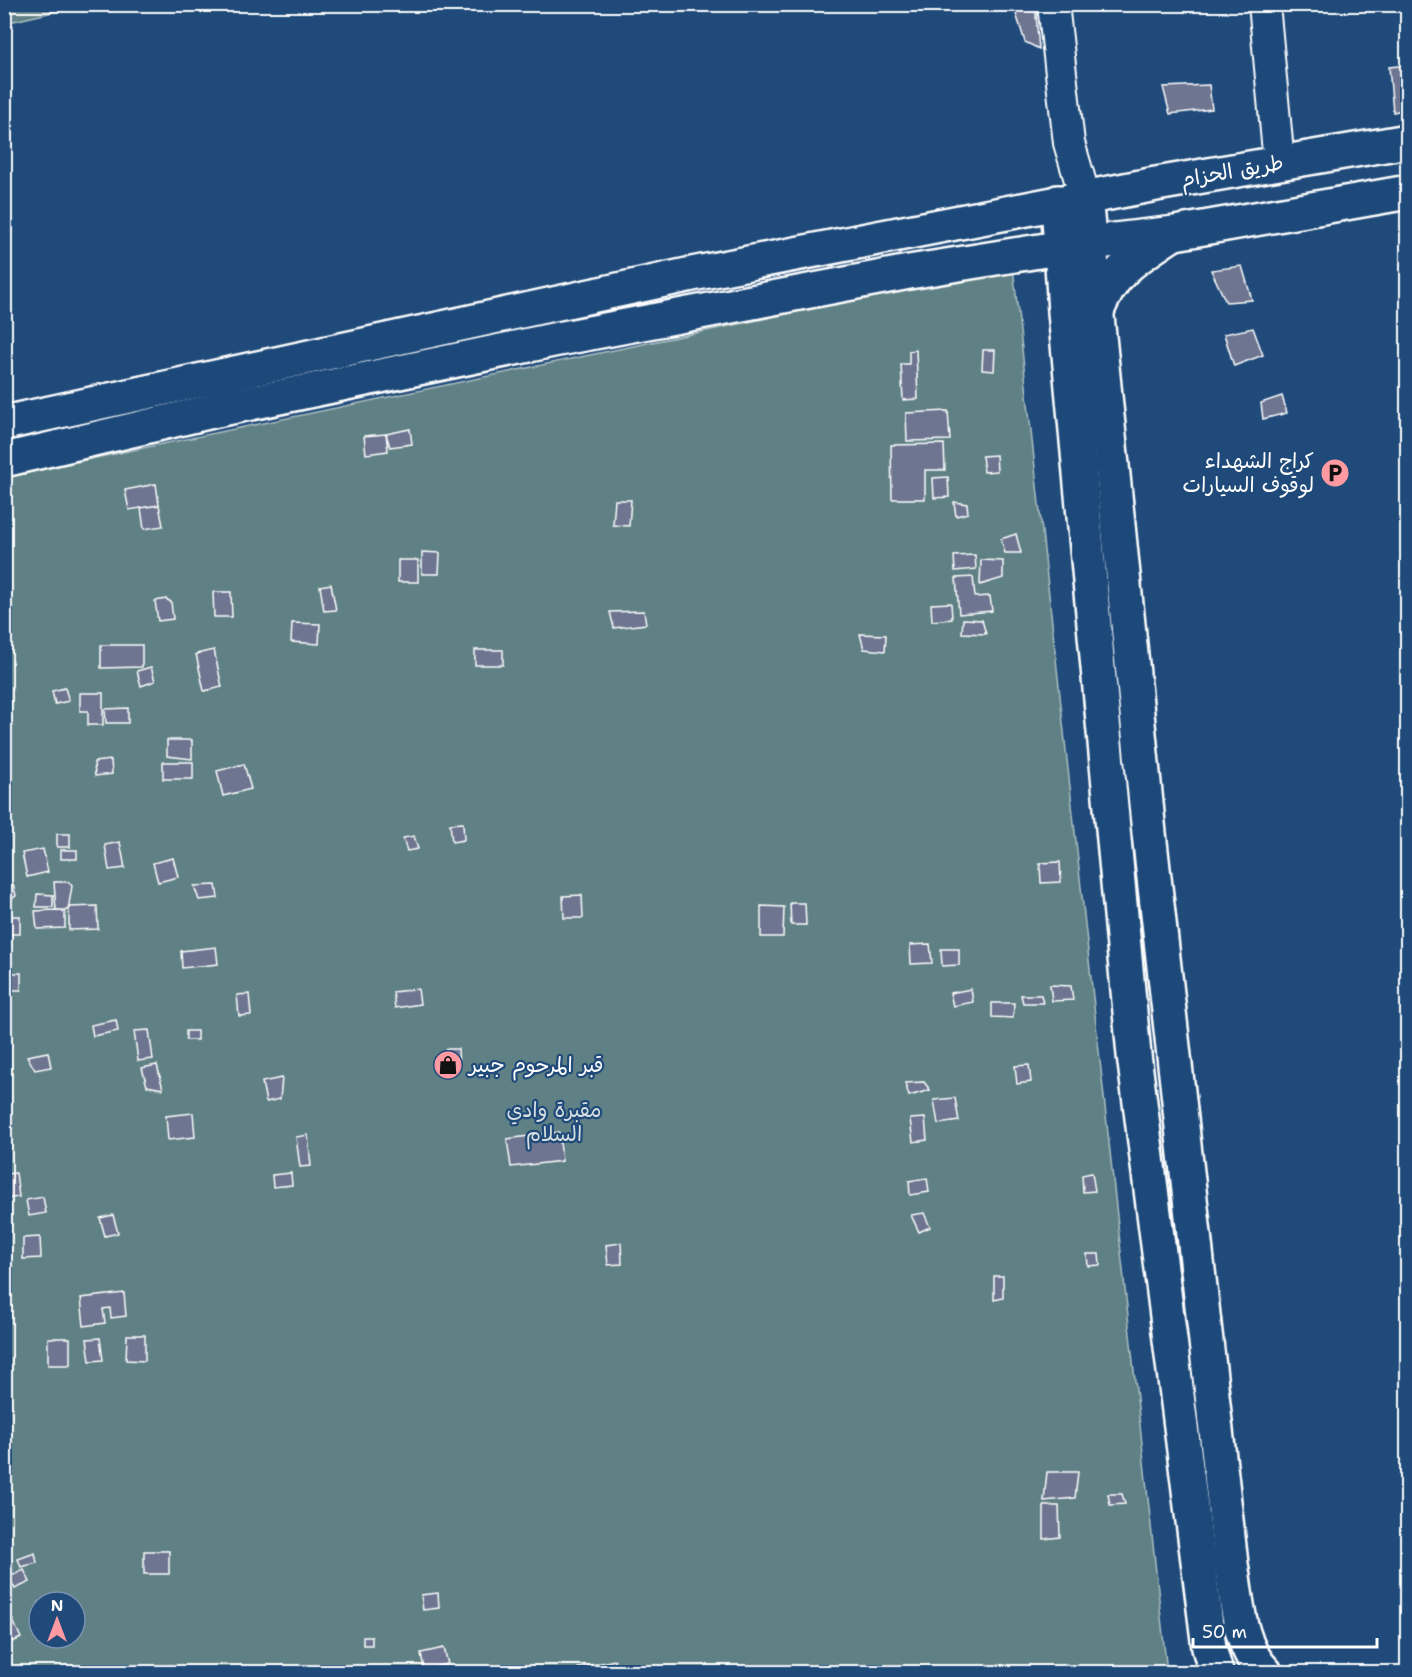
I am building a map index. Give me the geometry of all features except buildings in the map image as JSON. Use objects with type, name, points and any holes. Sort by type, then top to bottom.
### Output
[{"type":"street","points":[[1053,4],[1069,142],[1071,200],[1128,1002],[1209,1648],[1216,1672]]},
{"type":"street","points":[[1264,4],[1278,163]]},
{"type":"street","name":"طريق الحزام","points":[[4,423],[692,274],[1071,200],[1407,141]]},
{"type":"street","points":[[4,459],[217,410],[492,352],[909,272],[1174,232],[1407,192]]},
{"type":"street","points":[[1096,313],[1106,288],[1115,275],[1174,232]]},
{"type":"street","points":[[1075,246],[1096,313],[1173,1052],[1231,1564],[1245,1638],[1262,1672]]},
{"type":"street","points":[[1128,1002],[1144,1009],[1153,1008],[1168,999]]},
{"type":"street","points":[[1134,1055],[1148,1046],[1157,1045],[1173,1052]]},
{"type":"green space","points":[[84,4],[5,23],[4,5]]},
{"type":"green space","name":"مقبرة وادي السلام","points":[[1013,267],[1167,1672],[5,1672],[4,477]]},
{"type":"place","name":"كراج الشهداء لوقوف السيارات","points":[[1335,473]]},
{"type":"place","name":"قبر المرحوم جبير","points":[[448,1065]]}]
